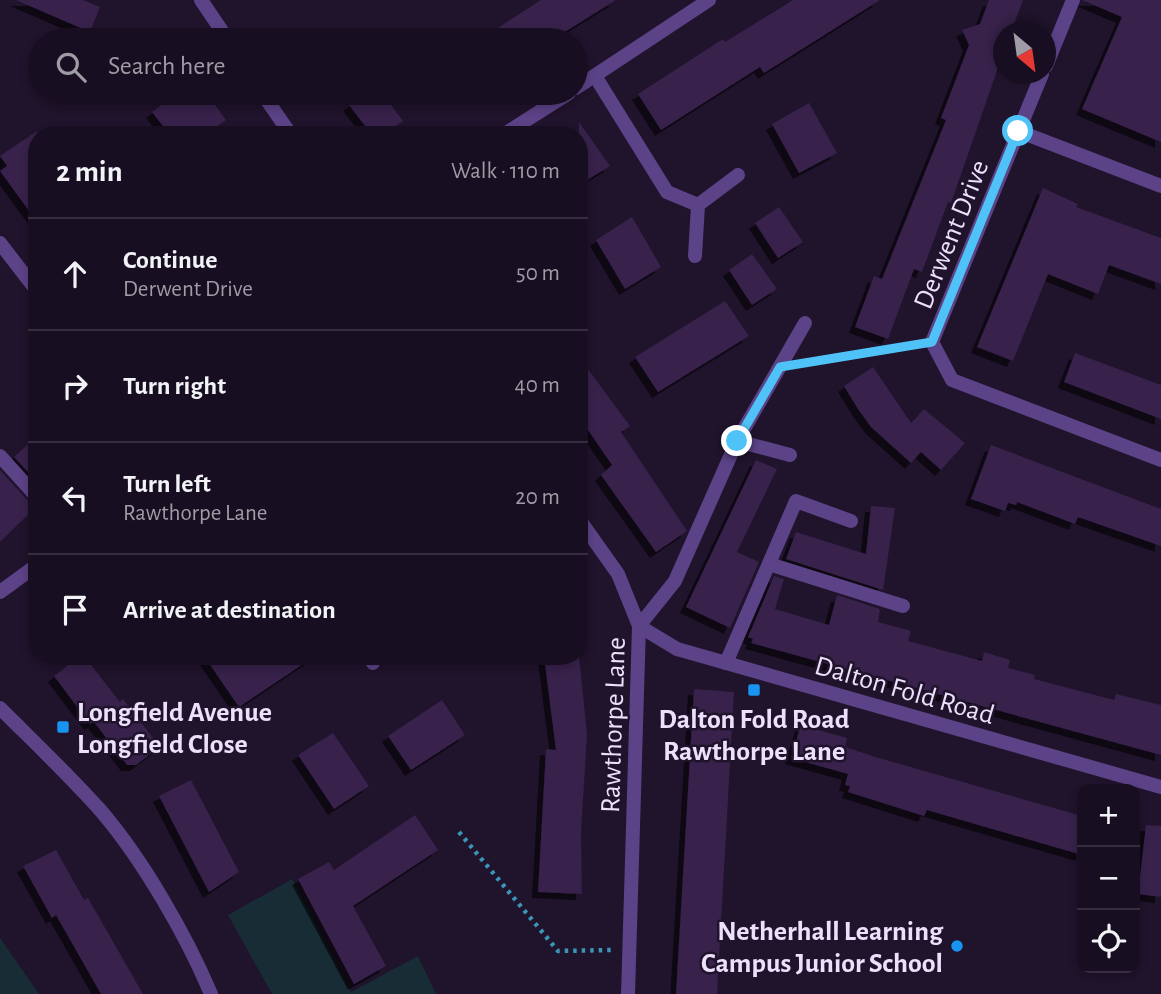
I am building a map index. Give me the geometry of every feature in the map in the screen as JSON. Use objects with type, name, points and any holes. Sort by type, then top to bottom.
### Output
[{"type":"street","points":[[201,0],[220,28]]},
{"type":"street","points":[[588,80],[709,0]]},
{"type":"street","points":[[1056,40],[1073,0]]},
{"type":"street","points":[[595,76],[667,192],[698,205]]},
{"type":"street","name":"Derwent Drive","points":[[1038,84],[932,342],[951,380],[1161,460]]},
{"type":"street","points":[[269,105],[282,126]]},
{"type":"street","points":[[517,126],[550,105]]},
{"type":"street","points":[[1018,131],[1161,186]]},
{"type":"street","points":[[695,256],[698,205],[738,175]]},
{"type":"street","points":[[0,243],[28,279]]},
{"type":"street","name":"Rawthorpe Lane","points":[[628,994],[639,626],[675,581],[737,441],[804,323]]},
{"type":"street","points":[[737,441],[790,455]]},
{"type":"street","points":[[0,456],[28,487]]},
{"type":"street","points":[[726,663],[796,501],[851,521]]},
{"type":"street","points":[[588,532],[618,574],[639,626]]},
{"type":"street","points":[[769,564],[903,606]]},
{"type":"street","points":[[0,592],[28,572]]},
{"type":"street","name":"Dalton Fold Road","points":[[639,626],[677,649],[1161,787]]},
{"type":"street","points":[[0,708],[103,814],[149,879],[194,954],[211,994]]},
{"type":"path","points":[[780,367],[932,342]]},
{"type":"path","points":[[459,832],[558,951],[629,950]]},
{"type":"shaded area","points":[[292,879],[351,992],[418,956],[436,994],[272,994],[228,915]]},
{"type":"shaded area","points":[[0,938],[39,994],[0,994]]},
{"type":"building","points":[[16,0],[83,0],[100,7],[92,28],[81,28]]},
{"type":"building","points":[[541,0],[616,0],[571,28],[498,28]]},
{"type":"building","points":[[793,0],[880,0],[764,73],[760,67],[661,130],[638,94],[723,39],[725,42]]},
{"type":"building","points":[[989,0],[1023,0],[1015,21],[993,21],[993,82],[951,203],[948,202],[922,272],[914,269],[888,339],[855,327],[874,276],[882,279],[946,120],[941,118],[969,45],[962,30],[980,24]]},
{"type":"building","points":[[1082,0],[1161,0],[1161,142],[1082,109],[1122,17]]},
{"type":"building","points":[[809,103],[837,153],[799,173],[772,124]]},
{"type":"building","points":[[162,105],[215,105],[226,120],[218,126],[163,126],[152,112]]},
{"type":"building","points":[[349,105],[391,105],[403,121],[396,126],[365,126]]},
{"type":"building","points":[[588,135],[610,166],[588,179]]},
{"type":"building","points":[[28,137],[28,210],[0,171],[7,166],[0,156]]},
{"type":"building","points":[[1043,188],[1078,204],[1076,207],[1161,238],[1161,284],[1109,265],[1098,294],[1048,274],[1013,361],[977,347]]},
{"type":"building","points":[[779,207],[803,242],[778,258],[755,223]]},
{"type":"building","points":[[632,217],[661,267],[625,289],[596,240]]},
{"type":"building","points":[[752,254],[777,289],[752,305],[729,270]]},
{"type":"building","points":[[725,301],[749,336],[658,392],[635,357]]},
{"type":"building","points":[[1075,353],[1161,385],[1161,419],[1064,382]]},
{"type":"building","points":[[873,367],[911,423],[924,409],[965,443],[941,470],[921,452],[911,463],[871,427],[858,409],[844,386]]},
{"type":"building","points":[[588,369],[630,426],[621,432],[687,531],[656,552],[601,475],[612,465],[588,430]]},
{"type":"building","points":[[28,444],[28,472],[14,457]]},
{"type":"building","points":[[991,445],[1161,509],[1161,546],[1078,517],[1075,524],[1017,502],[1016,505],[1008,503],[1005,511],[971,499]]},
{"type":"building","points":[[756,460],[777,469],[737,552],[759,562],[730,628],[686,607]]},
{"type":"building","points":[[0,470],[28,501],[28,515],[0,542]]},
{"type":"building","points":[[871,506],[895,508],[883,590],[786,559],[796,532],[866,554]]},
{"type":"building","points":[[774,576],[784,579],[775,609],[829,625],[837,595],[880,609],[878,622],[911,631],[908,641],[982,661],[984,652],[1010,660],[1008,668],[1035,675],[1034,679],[1114,700],[1116,694],[1161,705],[1161,755],[751,643],[753,639],[748,637]]},
{"type":"building","points":[[68,665],[91,665],[120,702],[123,699],[160,747],[136,765],[127,765],[94,722],[90,724],[54,676]]},
{"type":"building","points":[[210,665],[302,665],[239,707]]},
{"type":"building","points":[[545,665],[580,665],[587,734],[581,833],[582,894],[538,892],[546,749],[556,750]]},
{"type":"building","points":[[694,689],[734,692],[717,994],[676,994]]},
{"type":"building","points":[[442,700],[465,735],[411,770],[388,736]]},
{"type":"building","points":[[801,725],[847,738],[845,747],[1077,815],[1077,854],[927,810],[924,816],[848,792],[850,786],[845,785],[848,774],[791,758]]},
{"type":"building","points":[[333,733],[369,786],[334,809],[298,755]]},
{"type":"building","points":[[191,780],[239,872],[209,892],[159,796]]},
{"type":"building","points":[[415,815],[438,850],[353,906],[386,966],[354,984],[298,879],[329,862],[334,870]]},
{"type":"building","points":[[1146,825],[1161,826],[1161,897],[1140,894]]},
{"type":"building","points":[[56,850],[84,900],[88,898],[143,994],[101,994],[56,915],[52,918],[23,866]]},
{"type":"place","name":"Dalton Fold Road Rawthorpe Lane","points":[[754,690]]},
{"type":"place","name":"Longfield Avenue Longfield Close","points":[[63,727]]},
{"type":"place","name":"Netherhall Learning Campus Junior School","points":[[957,946]]},
{"type":"route","points":[[737,441],[780,367],[932,342],[1018,131]]}]
